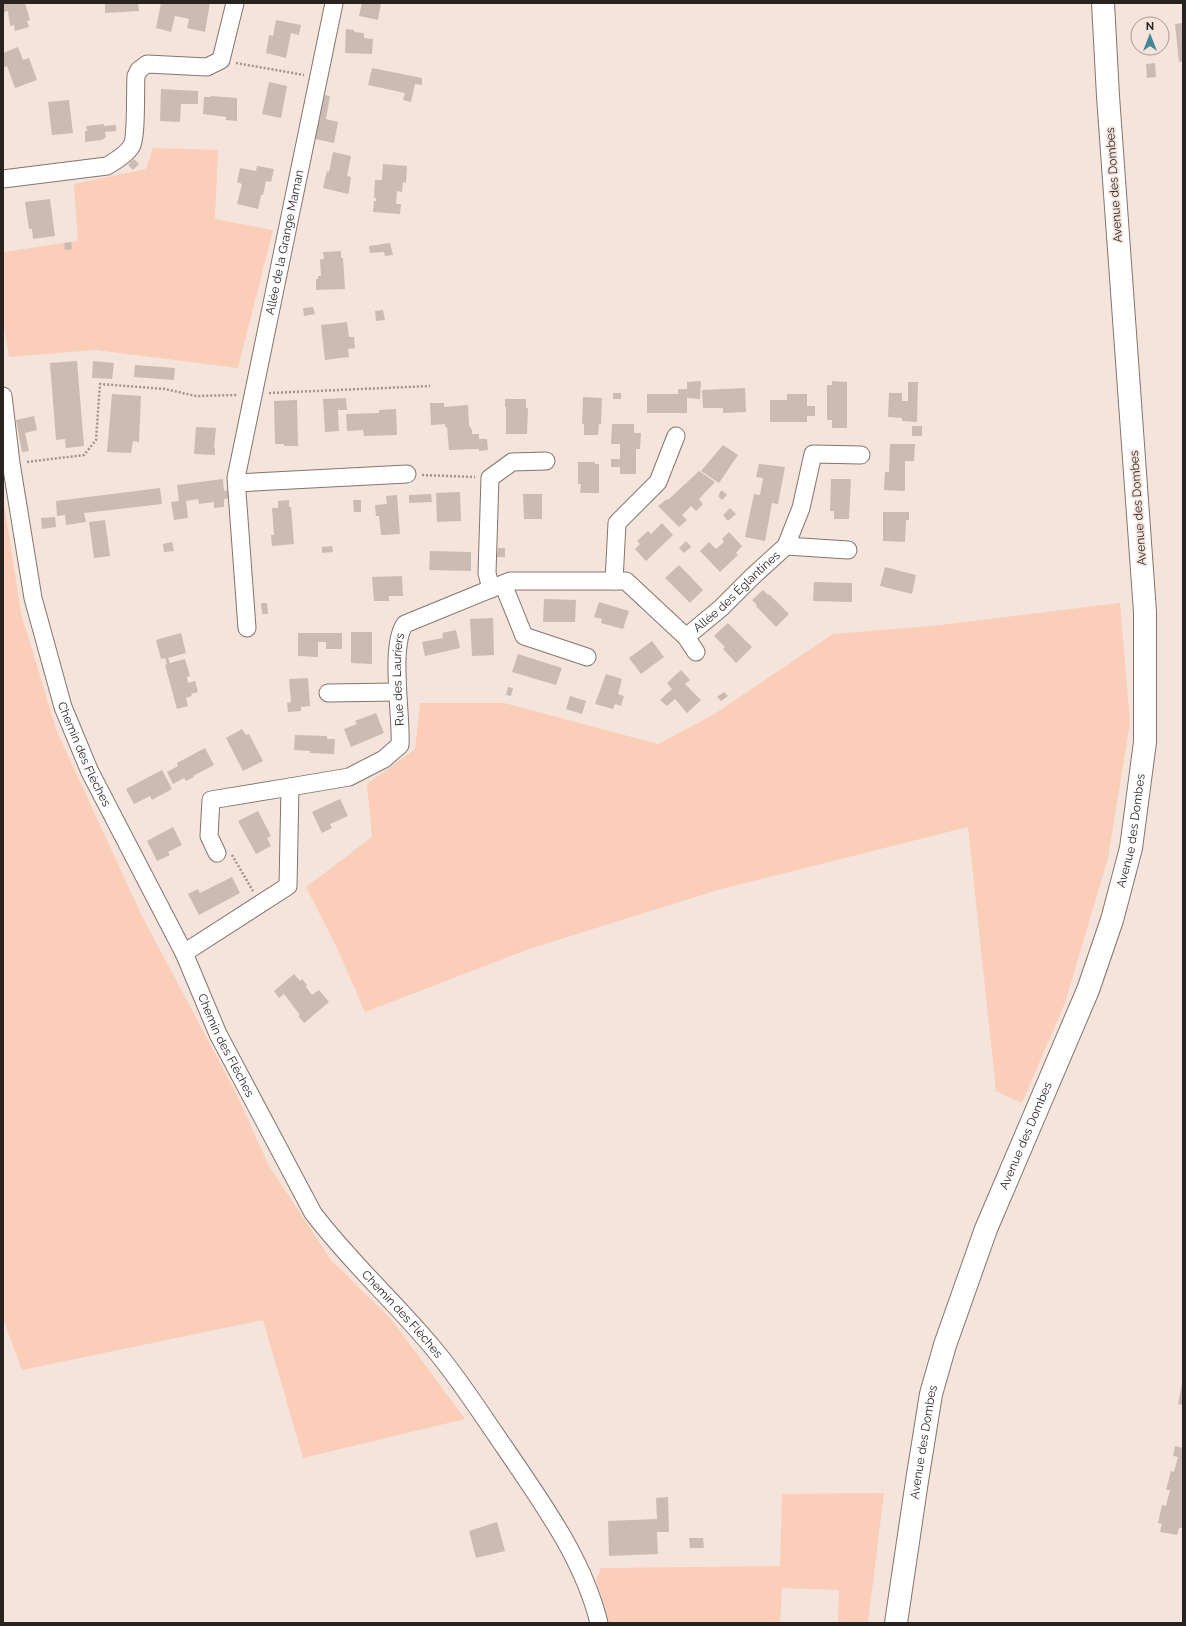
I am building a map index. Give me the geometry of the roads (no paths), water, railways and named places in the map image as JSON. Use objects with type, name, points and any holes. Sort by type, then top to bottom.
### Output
[{"type":"main road","name":"Avenue des Dombes","points":[[896,1623],[931,1394],[945,1345],[986,1228],[1088,990],[1112,920],[1130,848],[1145,742],[1145,612],[1108,104],[1103,3]]},
{"type":"street","points":[[3,179],[106,166],[120,158],[132,146],[134,133],[136,76],[139,70],[147,64],[207,67],[221,60],[235,3]]},
{"type":"street","name":"Allée de la Grange Maman","points":[[247,628],[236,483],[334,3]]},
{"type":"street","name":"Chemin des Flèches","points":[[3,396],[11,463],[33,598],[63,707],[90,772],[184,953],[218,1034],[313,1214],[334,1240],[435,1349],[475,1403],[557,1525],[583,1577],[594,1603],[599,1623]]},
{"type":"street","points":[[614,582],[617,523],[658,482],[676,436]]},
{"type":"street","name":"Allée des Églantines","points":[[686,637],[722,608],[753,576],[786,546],[801,508],[813,454],[861,455]]},
{"type":"street","points":[[546,461],[512,462],[490,478],[487,573],[497,587],[524,636],[587,657]]},
{"type":"street","points":[[236,483],[407,474]]},
{"type":"street","points":[[786,546],[848,550]]},
{"type":"street","name":"Rue des Lauriers","points":[[290,787],[349,777],[384,759],[400,745],[401,731],[397,692],[399,636],[405,624],[510,581],[626,582],[686,637],[696,652]]},
{"type":"street","points":[[328,693],[397,692]]},
{"type":"street","points":[[184,953],[288,886],[290,787],[210,800],[209,836],[217,853]]}]
